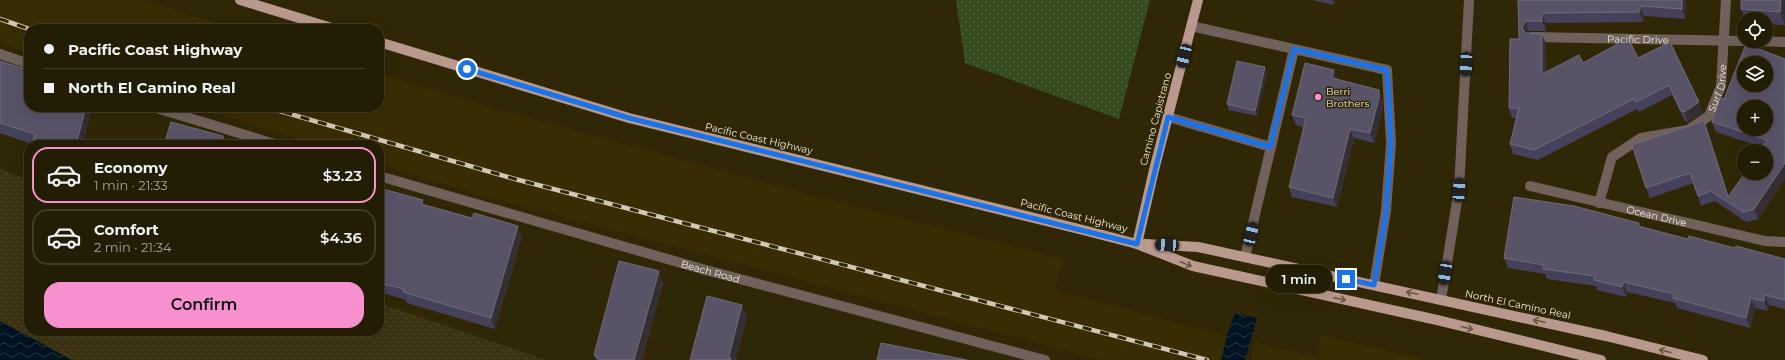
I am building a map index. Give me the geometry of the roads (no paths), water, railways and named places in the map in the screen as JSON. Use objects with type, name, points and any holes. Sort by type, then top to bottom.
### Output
[{"type":"main road","points":[[240,0],[319,24]]},
{"type":"main road","name":"Camino Capistrano","points":[[1137,244],[1198,0]]},
{"type":"main road","name":"Pacific Coast Highway","points":[[384,44],[629,118],[1137,244]]},
{"type":"main road","points":[[1137,244],[1193,266],[1437,320],[1601,360]]},
{"type":"main road","name":"North El Camino Real","points":[[1137,244],[1198,247],[1606,336],[1703,360]]},
{"type":"street","points":[[1441,300],[1459,190],[1469,0]]},
{"type":"street","name":"Surf Drive","points":[[1599,203],[1612,157],[1641,138],[1688,130],[1709,116],[1721,86],[1726,0]]},
{"type":"street","points":[[1191,26],[1387,70],[1391,143],[1386,212],[1374,285]]},
{"type":"street","name":"Pacific Drive","points":[[1532,37],[1737,41]]},
{"type":"street","points":[[1773,42],[1785,42]]},
{"type":"street","points":[[1245,257],[1294,49]]},
{"type":"street","points":[[0,54],[24,62]]},
{"type":"street","points":[[169,112],[262,140]]},
{"type":"street","points":[[1168,117],[1270,147]]},
{"type":"street","name":"Beach Road","points":[[384,177],[702,269],[1045,360]]},
{"type":"street","name":"Ocean Drive","points":[[1530,186],[1765,241],[1785,242]]},
{"type":"water","points":[[1235,313],[1257,318],[1245,360],[1221,360],[1227,336]]},
{"type":"water","points":[[0,321],[24,334],[24,336],[28,336],[72,360],[0,360]]},
{"type":"railway","points":[[0,19],[24,27]]},
{"type":"railway","points":[[283,112],[380,140]]},
{"type":"railway","points":[[384,141],[515,179],[1207,360]]},
{"type":"place","name":"Berri Brothers","points":[[1318,97]]}]
